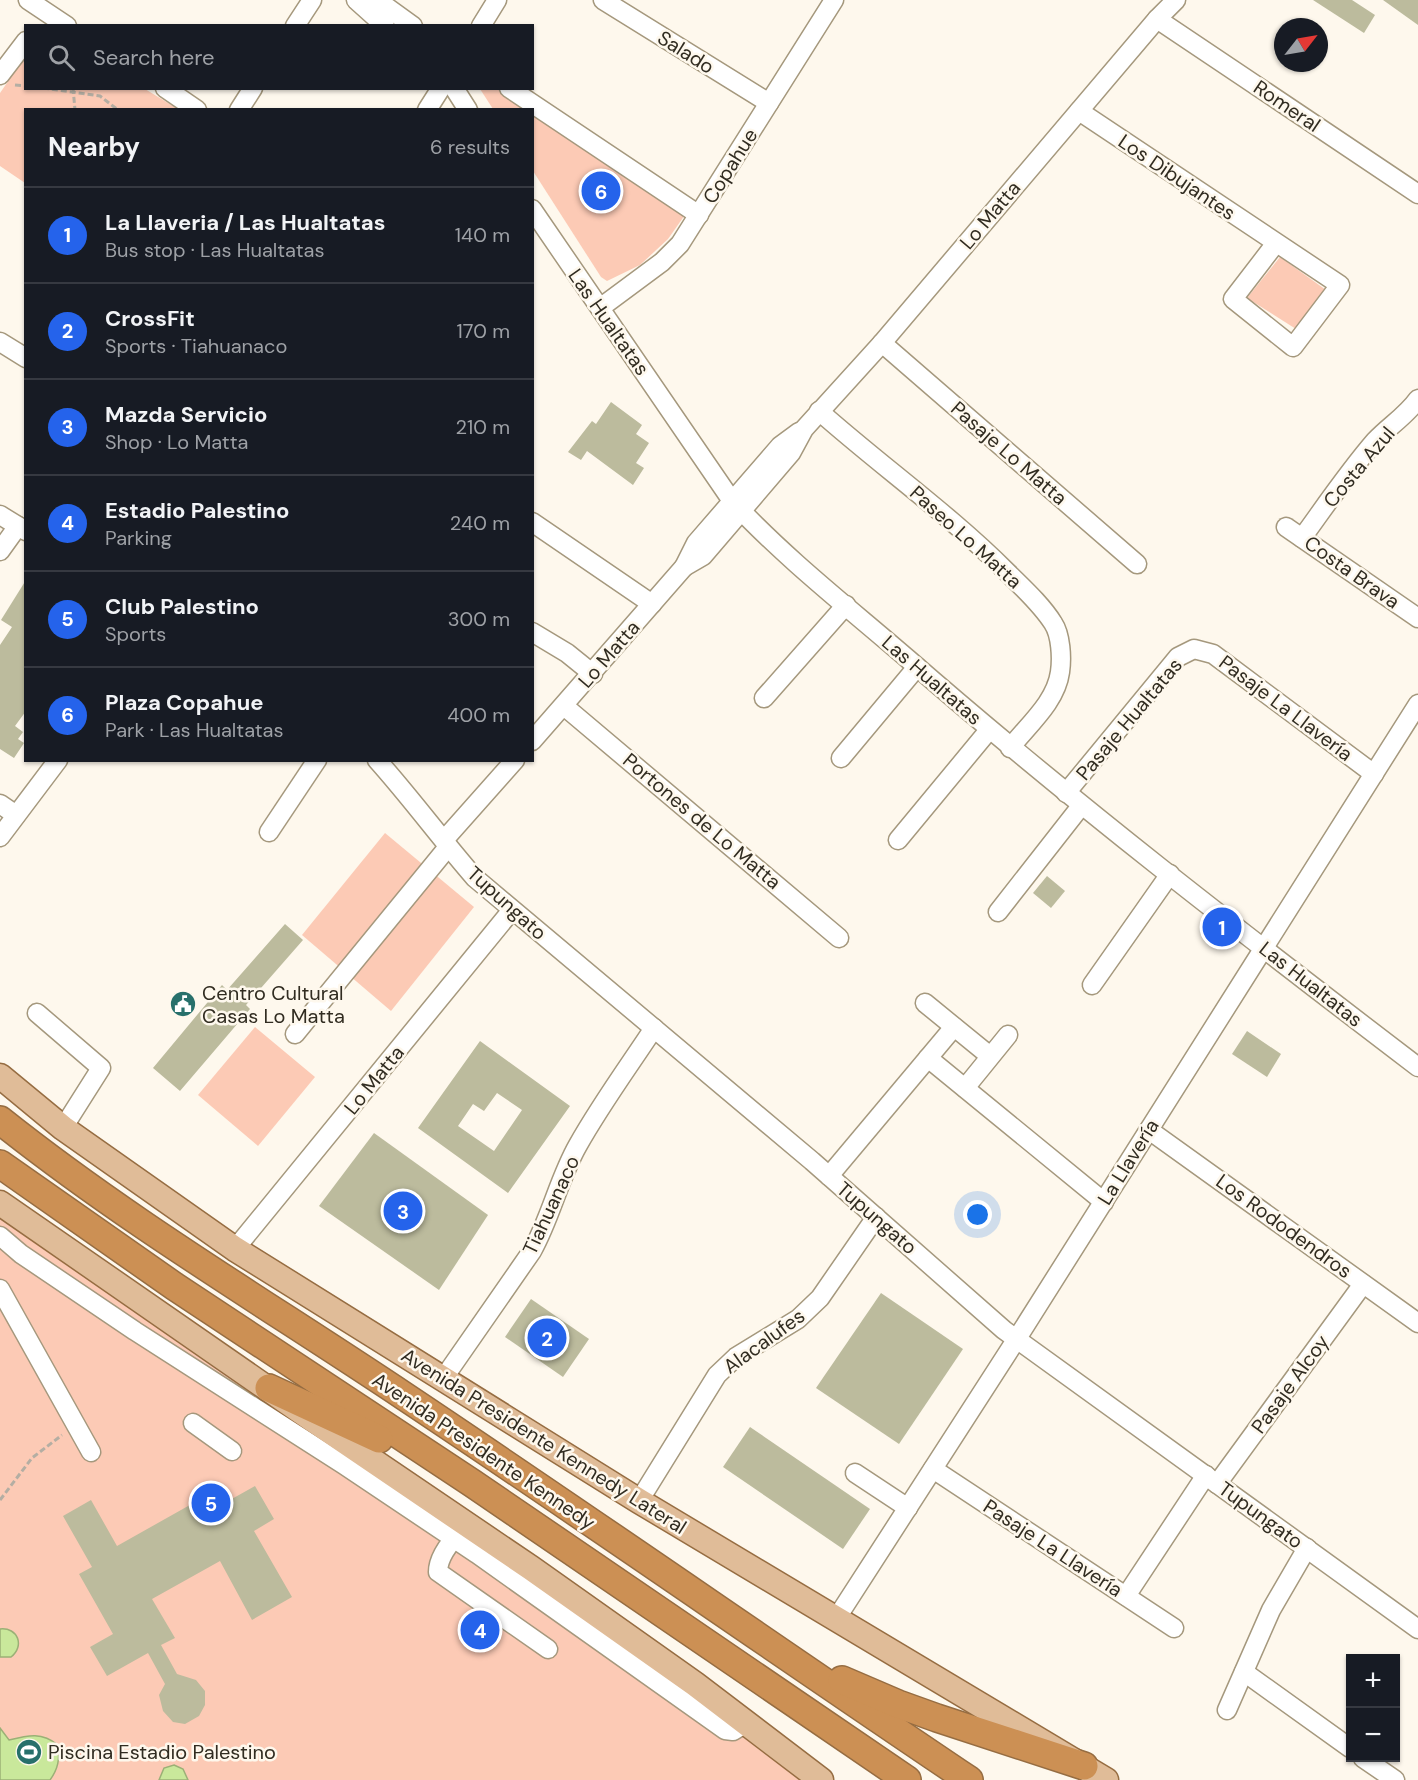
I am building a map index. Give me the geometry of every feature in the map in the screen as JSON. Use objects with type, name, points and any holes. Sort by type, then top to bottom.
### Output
[{"type":"highway","name":"Avenida Presidente Kennedy","points":[[0,1120],[47,1158],[155,1235],[429,1413],[969,1780]]},
{"type":"highway","name":"Avenida Presidente Kennedy","points":[[0,1164],[204,1306],[472,1483],[907,1780]]},
{"type":"highway","points":[[269,1388],[472,1483]]},
{"type":"highway","points":[[799,1666],[830,1675],[937,1718],[1095,1773]]},
{"type":"highway","points":[[837,1733],[882,1780]]},
{"type":"main road","name":"Avenida Presidente Kennedy Lateral","points":[[0,1076],[63,1128],[235,1249],[639,1501],[1095,1773]]},
{"type":"main road","points":[[5,1212],[269,1388],[460,1531],[611,1624],[818,1779]]},
{"type":"street","points":[[28,0],[42,19],[61,24]]},
{"type":"street","points":[[296,24],[312,0]]},
{"type":"street","points":[[356,0],[383,24]]},
{"type":"street","points":[[377,0],[409,24]]},
{"type":"street","points":[[482,24],[497,0]]},
{"type":"street","name":"Salado","points":[[603,0],[769,104]]},
{"type":"street","name":"Copahue","points":[[600,308],[662,262],[680,244],[834,0]]},
{"type":"street","name":"Lo Matta","points":[[534,739],[593,674],[684,567],[703,556],[737,506],[791,453],[804,429],[819,411],[882,343],[1156,19],[1176,0]]},
{"type":"street","name":"Romeral","points":[[1156,19],[1415,184]]},
{"type":"street","points":[[0,75],[24,44]]},
{"type":"street","points":[[168,90],[194,108]]},
{"type":"street","points":[[240,108],[252,90]]},
{"type":"street","points":[[428,108],[440,90]]},
{"type":"street","points":[[455,90],[467,108]]},
{"type":"street","points":[[512,90],[699,215]]},
{"type":"street","name":"Los Dibujantes","points":[[1078,111],[1340,285],[1293,347],[1233,299],[1276,243]]},
{"type":"street","name":"Las Hualtatas","points":[[535,223],[600,308],[737,506],[768,538],[1010,748],[1081,806],[1418,1067]]},
{"type":"street","points":[[0,342],[24,357]]},
{"type":"street","name":"Pasaje Lo Matta","points":[[882,343],[1137,564]]},
{"type":"street","name":"Costa Azul","points":[[1302,538],[1366,452],[1386,430],[1404,416],[1418,399]]},
{"type":"street","name":"Paseo Lo Matta","points":[[819,411],[981,546],[1054,624],[1059,635],[1058,682],[1053,695],[1010,748]]},
{"type":"street","points":[[0,515],[22,529],[0,551]]},
{"type":"street","points":[[534,523],[652,604]]},
{"type":"street","name":"Costa Brava","points":[[1286,526],[1418,618]]},
{"type":"street","points":[[764,698],[846,605]]},
{"type":"street","points":[[534,633],[567,653],[593,674]]},
{"type":"street","name":"Pasaje La Llavería","points":[[1194,649],[1213,654],[1374,774]]},
{"type":"street","name":"Pasaje Hualtatas","points":[[1066,793],[1178,657],[1194,649]]},
{"type":"street","points":[[841,758],[918,667]]},
{"type":"street","name":"La Llavería","points":[[836,1618],[1104,1202],[1418,704]]},
{"type":"street","name":"Portones de Lo Matta","points":[[564,706],[839,938]]},
{"type":"street","points":[[898,840],[989,730]]},
{"type":"street","points":[[0,837],[56,762]]},
{"type":"street","points":[[269,832],[316,762]]},
{"type":"street","name":"Tupungato","points":[[379,762],[410,796],[475,878],[829,1176],[1016,1340],[1418,1629]]},
{"type":"street","points":[[295,1034],[446,843],[513,762]]},
{"type":"street","points":[[0,804],[16,815]]},
{"type":"street","points":[[998,912],[1081,806]]},
{"type":"street","points":[[1092,985],[1170,874]]},
{"type":"street","name":"Lo Matta","points":[[235,1249],[512,910]]},
{"type":"street","points":[[925,1003],[990,1056]]},
{"type":"street","points":[[37,1013],[101,1068],[63,1128]]},
{"type":"street","points":[[829,1176],[954,1027]]},
{"type":"street","name":"Tiahuanaco","points":[[444,1379],[532,1251],[544,1229],[578,1144],[654,1028]]},
{"type":"street","points":[[965,1088],[1008,1035]]},
{"type":"street","points":[[928,1058],[1104,1202]]},
{"type":"street","name":"Los Rododendros","points":[[1149,1130],[1418,1323]]},
{"type":"street","name":"Alacalufes","points":[[639,1501],[717,1375],[736,1357],[798,1319],[820,1298],[876,1217]]},
{"type":"street","points":[[0,1236],[21,1254],[135,1331],[344,1465],[460,1531],[438,1564],[438,1572],[548,1649]]},
{"type":"street","name":"Pasaje Alcoy","points":[[1126,1596],[1211,1479],[1364,1284]]},
{"type":"street","points":[[0,1289],[91,1452]]},
{"type":"street","points":[[193,1423],[232,1451]]},
{"type":"street","name":"Pasaje La Llavería","points":[[933,1468],[1174,1628]]},
{"type":"street","points":[[855,1473],[908,1508]]},
{"type":"street","points":[[1227,1710],[1271,1610],[1306,1548]]},
{"type":"street","points":[[1244,1672],[1346,1745]]},
{"type":"street","points":[[1369,1762],[1395,1780]]},
{"type":"path","points":[[75,108],[74,90],[100,96],[115,108]]},
{"type":"path","points":[[0,1500],[32,1458],[76,1425]]},
{"type":"shaded area","points":[[24,58],[24,90],[147,90],[176,108],[24,108],[24,182],[0,166],[0,93]]},
{"type":"shaded area","points":[[481,90],[501,90],[529,108],[492,108]]},
{"type":"shaded area","points":[[534,111],[687,212],[668,239],[640,265],[607,281],[601,277],[534,173]]},
{"type":"shaded area","points":[[1280,257],[1326,290],[1296,329],[1247,298]]},
{"type":"shaded area","points":[[385,833],[474,907],[391,1011],[302,935]]},
{"type":"shaded area","points":[[255,1027],[315,1077],[258,1146],[198,1095]]},
{"type":"shaded area","points":[[0,1205],[532,1578],[805,1780],[0,1780]]},
{"type":"shaded area","points":[[0,1629],[11,1631],[18,1638],[18,1648],[11,1657],[0,1657]]},
{"type":"shaded area","name":"Piscina Estadio Palestino","points":[[0,1728],[9,1740],[41,1736],[58,1745],[58,1764],[50,1780],[0,1780]]},
{"type":"shaded area","points":[[174,1765],[183,1769],[188,1780],[159,1780],[164,1768]]},
{"type":"building","points":[[1313,0],[1352,0],[1375,15],[1364,33]]},
{"type":"building","points":[[1383,0],[1418,0],[1418,25]]},
{"type":"building","points":[[611,402],[642,425],[636,434],[649,443],[636,463],[644,468],[633,485],[587,451],[581,460],[568,452],[592,421],[596,424]]},
{"type":"building","points":[[24,583],[24,714],[15,726],[23,732],[18,739],[24,743],[14,758],[0,749],[0,645],[12,627],[1,620]]},
{"type":"building","points":[[1047,876],[1065,891],[1051,908],[1033,893]]},
{"type":"building","points":[[285,924],[303,940],[246,1005],[250,1009],[180,1091],[153,1068],[222,985],[227,990]]},
{"type":"building","points":[[1247,1031],[1281,1054],[1267,1077],[1232,1054]]},
{"type":"building","points":[[480,1041],[570,1106],[508,1193],[418,1128]],"holes":[[[497,1093],[522,1110],[494,1151],[458,1126],[473,1104],[484,1111]]]},
{"type":"building","points":[[374,1133],[488,1215],[439,1290],[319,1206]]},
{"type":"building","points":[[881,1293],[963,1349],[899,1444],[816,1388]]},
{"type":"building","points":[[531,1299],[589,1339],[563,1377],[505,1337]]},
{"type":"building","points":[[750,1427],[870,1509],[843,1549],[723,1467]]},
{"type":"building","points":[[255,1486],[274,1519],[254,1531],[292,1597],[252,1620],[220,1561],[152,1599],[175,1638],[161,1645],[177,1674],[196,1680],[205,1691],[205,1705],[199,1716],[185,1724],[173,1722],[163,1711],[159,1695],[165,1684],[148,1653],[107,1676],[90,1647],[113,1634],[79,1574],[92,1567],[63,1516],[91,1500],[117,1546],[197,1501],[205,1514]]},
{"type":"place","name":"Plaza Copahue","points":[[601,191]]},
{"type":"place","name":"La Llaveria / Las Hualtatas","points":[[1222,927]]},
{"type":"place","name":"Centro Cultural Casas Lo Matta","points":[[183,1004]]},
{"type":"place","name":"Mazda Servicio","points":[[403,1211]]},
{"type":"place","name":"CrossFit","points":[[547,1338]]},
{"type":"place","name":"Club Palestino","points":[[211,1503]]},
{"type":"place","name":"Estadio Palestino","points":[[480,1630]]},
{"type":"place","name":"Piscina Estadio Palestino","points":[[29,1752]]}]
